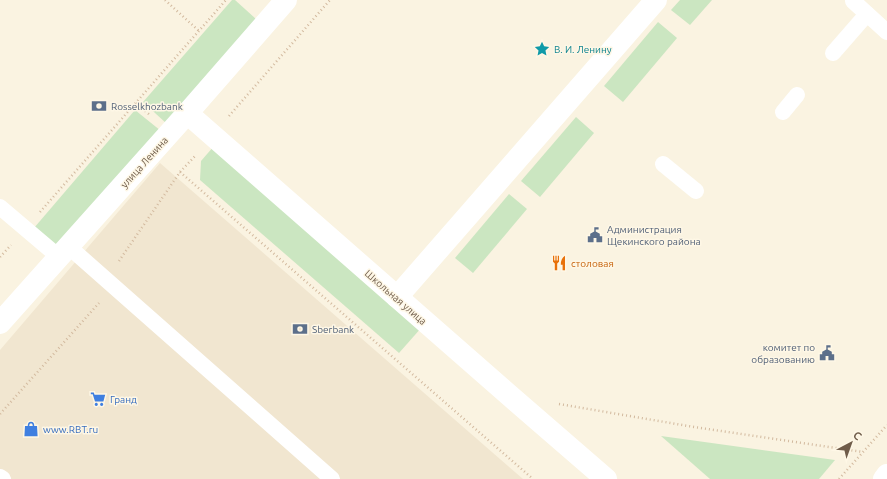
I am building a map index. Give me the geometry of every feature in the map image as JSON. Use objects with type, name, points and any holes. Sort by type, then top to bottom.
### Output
[{"type":"street","name":"улица Ленина","points":[[0,323],[286,0]]},
{"type":"street","points":[[397,297],[656,0]]},
{"type":"street","name":"Школьная улица","points":[[187,113],[601,477]]},
{"type":"street","points":[[884,479],[887,475]]},
{"type":"lane","points":[[854,0],[853,1],[887,32]]},
{"type":"lane","points":[[833,53],[867,14]]},
{"type":"lane","points":[[782,112],[797,95]]},
{"type":"lane","points":[[663,164],[696,191]]},
{"type":"lane","points":[[0,207],[25,229],[63,252],[332,479]]},
{"type":"path","points":[[165,0],[199,31]]},
{"type":"path","points":[[0,257],[226,0]]},
{"type":"path","points":[[212,136],[330,0]]},
{"type":"path","points":[[180,172],[533,479]]},
{"type":"path","points":[[555,403],[694,427],[863,452]]},
{"type":"path","points":[[839,479],[887,424]]},
{"type":"shaded area","points":[[160,163],[523,479],[0,479],[0,350]]},
{"type":"green space","points":[[232,0],[235,0],[257,20],[167,124],[143,102]]},
{"type":"green space","points":[[680,0],[712,0],[690,25],[671,10]]},
{"type":"green space","points":[[658,22],[677,38],[623,102],[604,86]]},
{"type":"green space","points":[[135,110],[161,131],[57,247],[34,228]]},
{"type":"green space","points":[[576,117],[594,133],[540,197],[521,181]]},
{"type":"green space","points":[[214,146],[422,327],[399,353],[200,180],[201,161]]},
{"type":"green space","points":[[509,194],[527,209],[473,273],[455,258]]},
{"type":"green space","points":[[661,436],[835,460],[819,479],[710,479]]},
{"type":"place","name":"В. И. Ленину","points":[[542,49]]},
{"type":"place","name":"Rosselkhozbank","points":[[99,106]]},
{"type":"place","name":"Администрация Щекинского района","points":[[595,235]]},
{"type":"place","name":"столовая","points":[[559,263]]},
{"type":"place","name":"Sberbank","points":[[300,329]]},
{"type":"place","name":"комитет по образованию","points":[[827,353]]},
{"type":"place","name":"Гранд","points":[[98,399]]},
{"type":"place","name":"www.RBT.ru","points":[[31,429]]}]
